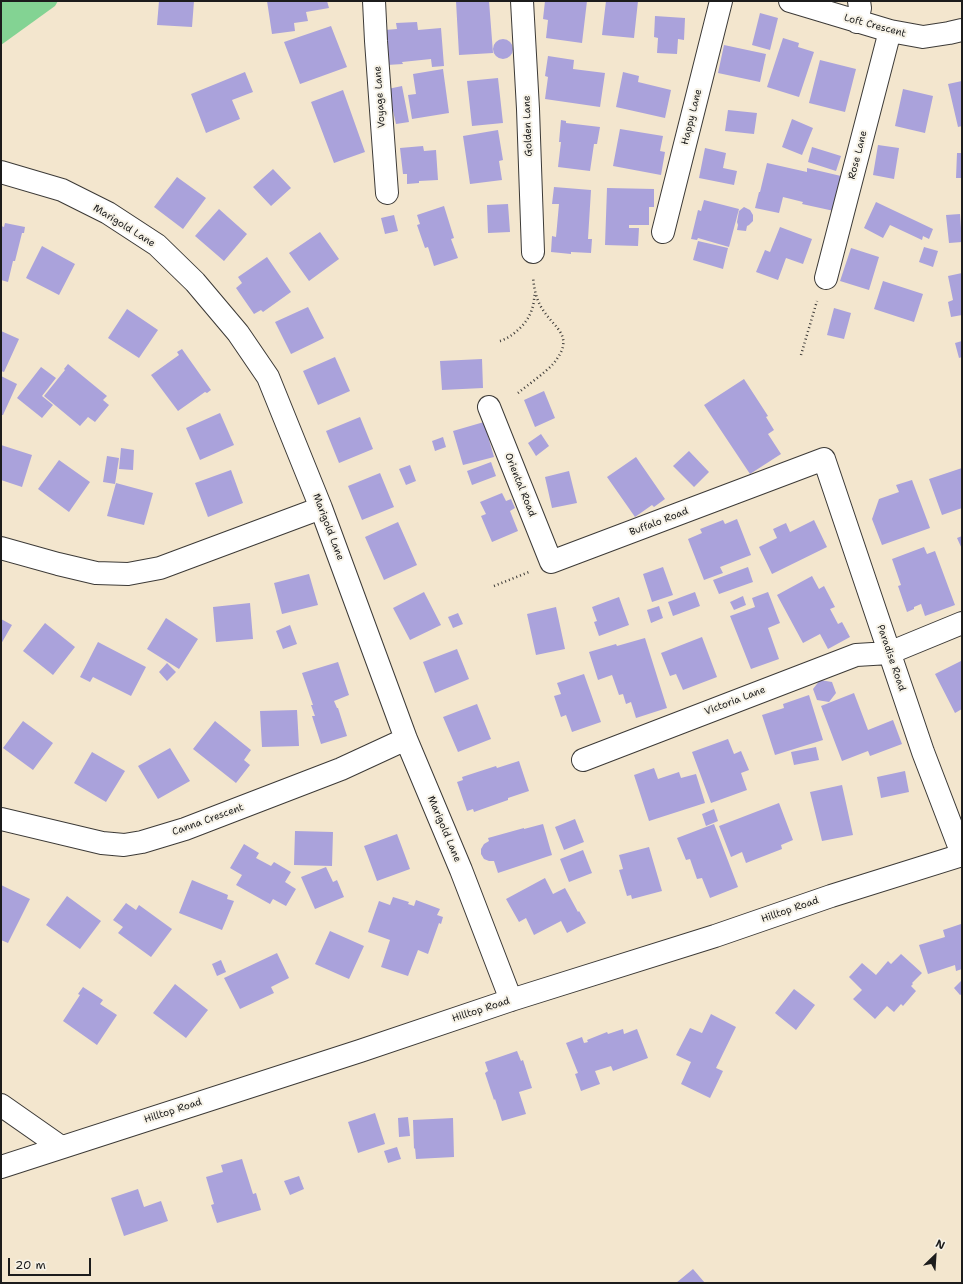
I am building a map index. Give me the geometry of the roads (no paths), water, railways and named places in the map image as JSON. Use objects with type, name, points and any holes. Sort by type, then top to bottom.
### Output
[{"type":"street","name":"Voyage Lane","points":[[374,1],[387,193]]},
{"type":"street","name":"Golden Lane","points":[[522,1],[528,109],[533,252]]},
{"type":"street","name":"Happy Lane","points":[[663,232],[721,1]]},
{"type":"street","name":"Loft Crescent","points":[[790,1],[858,11],[890,31],[922,37],[962,30]]},
{"type":"street","name":"Rose Lane","points":[[826,278],[890,31]]},
{"type":"street","name":"Marigold Lane","points":[[1,172],[62,190],[108,213],[157,245],[195,282],[238,333],[268,377],[322,508],[406,739],[461,870],[512,1000]]},
{"type":"street","name":"Oriental Road","points":[[489,407],[551,562]]},
{"type":"street","name":"Buffalo Road","points":[[551,562],[824,459]]},
{"type":"street","name":"Paradise Road","points":[[824,459],[923,752],[962,855]]},
{"type":"street","points":[[1,548],[96,573],[128,574],[160,568],[322,508]]},
{"type":"street","points":[[889,654],[962,623]]},
{"type":"street","name":"Victoria Lane","points":[[583,760],[856,655],[889,654]]},
{"type":"street","name":"Canna Crescent","points":[[1,819],[102,843],[124,845],[142,842],[185,829],[341,770],[406,739]]},
{"type":"street","name":"Hilltop Road","points":[[1,1167],[512,1000],[715,936],[831,896],[962,855]]},
{"type":"street","points":[[1,1105],[61,1147]]}]
